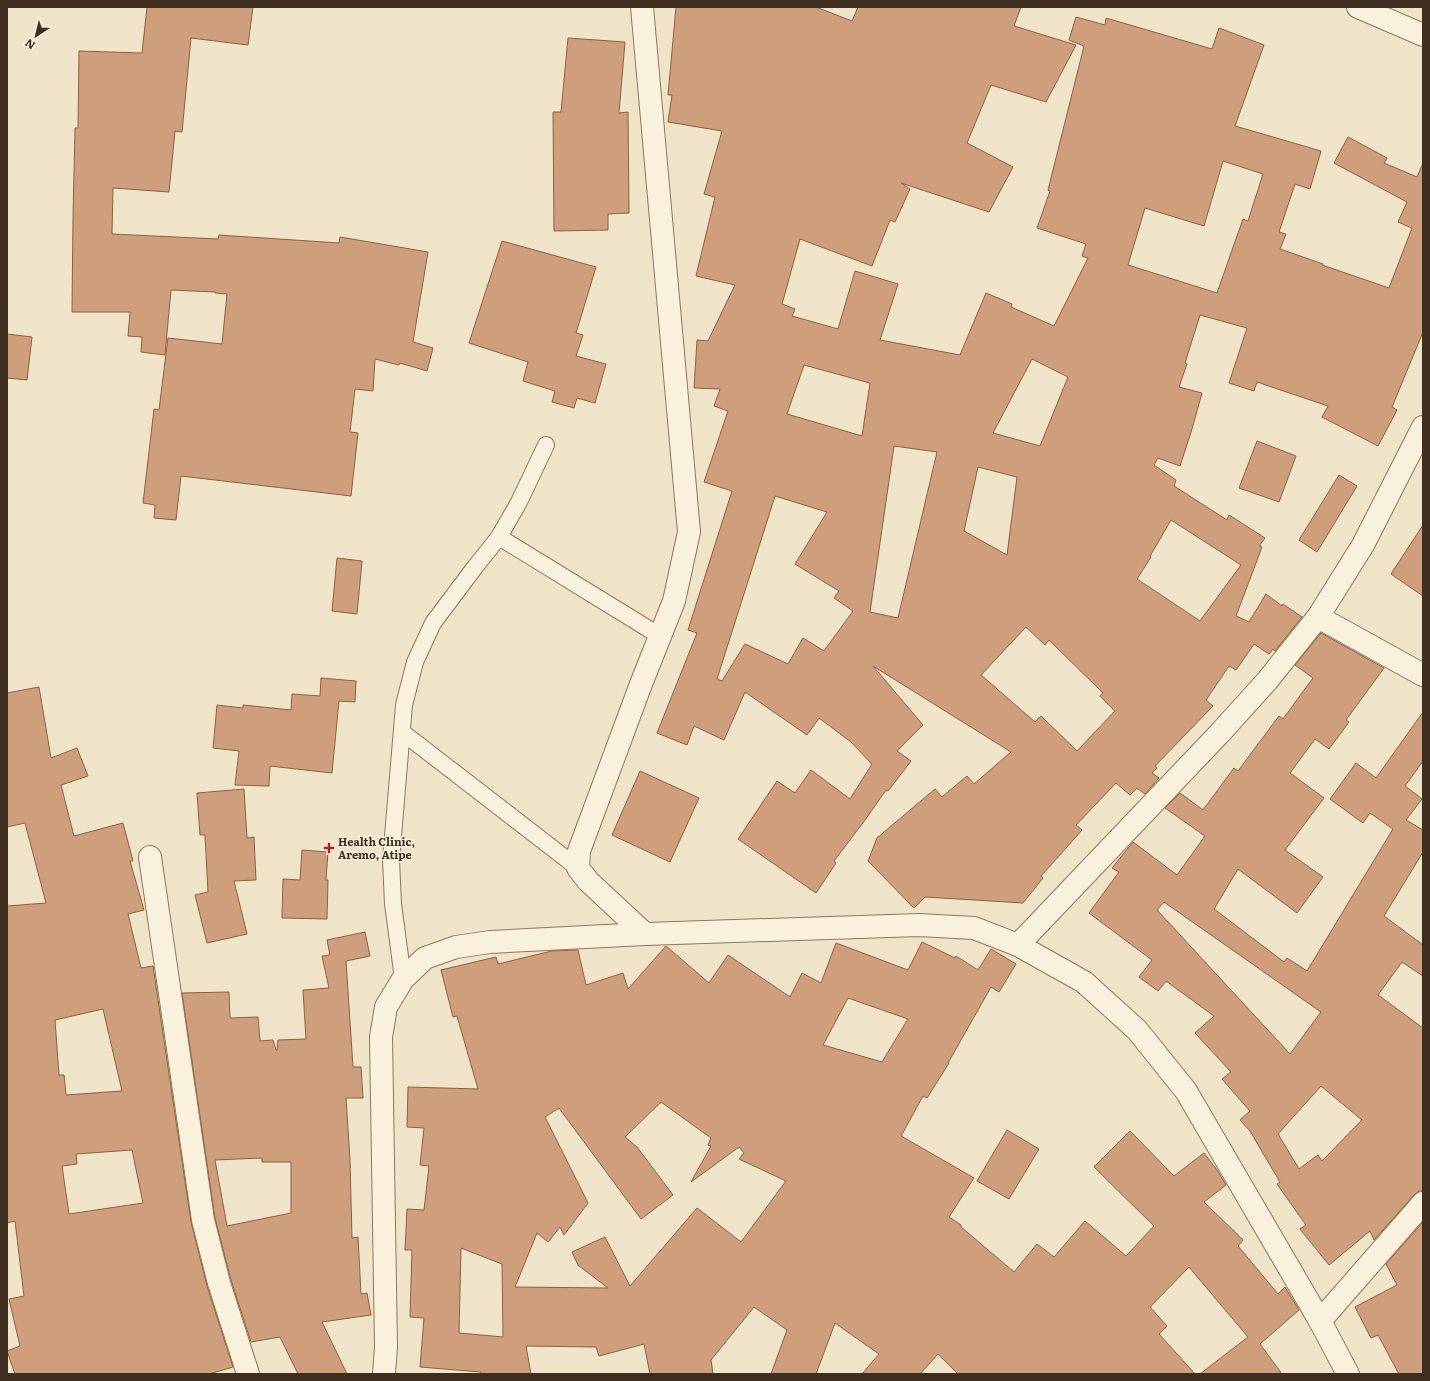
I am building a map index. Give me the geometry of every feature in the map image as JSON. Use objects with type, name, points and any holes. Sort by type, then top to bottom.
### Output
[{"type":"street","points":[[642,7],[689,532],[674,601],[641,684],[579,851],[578,868],[588,881],[645,934]]},
{"type":"street","points":[[1358,7],[1423,35]]},
{"type":"street","points":[[1018,944],[1219,734],[1267,681],[1318,617],[1363,545],[1423,428]]},
{"type":"street","points":[[1318,617],[1423,675]]},
{"type":"street","points":[[150,857],[203,1220],[219,1283],[248,1374]]},
{"type":"street","points":[[384,1374],[386,1347],[381,1037],[386,1007],[403,979],[425,958],[456,947],[490,942],[645,934],[919,925],[974,928],[1018,944],[1084,982],[1137,1030],[1190,1098],[1320,1321],[1348,1374]]},
{"type":"street","points":[[1320,1321],[1423,1203]]},
{"type":"lane","points":[[403,979],[393,904],[391,860],[404,705],[415,662],[433,623],[474,567],[499,537],[519,502],[546,445]]},
{"type":"lane","points":[[499,537],[660,636]]},
{"type":"lane","points":[[402,732],[578,868]]},
{"type":"building","points":[[147,7],[253,7],[248,45],[191,38],[182,132],[175,131],[169,192],[113,188],[112,234],[218,239],[219,235],[339,243],[340,237],[428,252],[413,342],[433,348],[427,371],[400,363],[399,365],[375,359],[373,391],[355,389],[350,432],[358,433],[351,496],[181,476],[176,520],[154,518],[155,505],[143,503],[154,409],[159,410],[168,338],[222,344],[227,294],[171,290],[165,355],[141,352],[142,337],[128,336],[130,312],[72,312],[75,128],[78,128],[79,51],[142,53]]},
{"type":"building","points":[[676,7],[816,7],[852,21],[858,7],[1021,7],[1014,26],[1076,45],[1046,102],[991,85],[967,143],[1013,167],[989,212],[901,183],[910,189],[895,222],[890,220],[872,266],[800,239],[782,304],[795,309],[792,316],[838,329],[855,271],[898,284],[880,340],[960,355],[986,293],[1012,304],[1011,307],[1054,326],[1088,258],[1082,256],[1086,244],[1037,228],[1050,191],[1048,190],[1084,46],[1069,40],[1076,17],[1105,25],[1106,18],[1212,49],[1219,28],[1264,45],[1235,126],[1321,151],[1310,189],[1295,184],[1279,232],[1286,234],[1280,249],[1389,288],[1412,228],[1398,222],[1407,202],[1334,163],[1348,137],[1387,158],[1384,163],[1417,177],[1423,163],[1423,332],[1392,407],[1397,410],[1378,446],[1322,417],[1328,406],[1257,382],[1254,391],[1229,383],[1247,328],[1200,315],[1185,363],[1187,364],[1179,387],[1202,393],[1192,429],[1180,466],[1158,458],[1154,465],[1176,480],[1174,486],[1227,520],[1229,515],[1265,538],[1259,546],[1262,547],[1236,616],[1249,622],[1266,594],[1282,606],[1283,604],[1302,617],[1275,651],[1273,649],[1269,654],[1254,644],[1236,670],[1229,666],[1206,700],[1213,706],[1155,766],[1157,768],[1152,773],[1159,778],[1145,794],[1137,788],[1130,795],[1116,783],[1076,825],[1082,830],[1041,876],[1043,878],[1023,903],[925,897],[914,908],[868,861],[877,838],[935,789],[942,797],[967,776],[974,784],[1011,752],[873,666],[923,725],[897,751],[911,761],[888,791],[886,790],[834,861],[836,863],[816,893],[738,839],[777,781],[795,793],[811,770],[850,799],[872,764],[851,742],[819,718],[807,735],[745,692],[724,740],[694,726],[687,745],[657,733],[697,633],[688,630],[732,491],[704,482],[728,411],[714,406],[720,389],[694,388],[697,340],[708,341],[735,285],[696,276],[715,197],[704,194],[722,131],[668,122],[672,95],[668,95]],"holes":[[[1223,161],[1263,174],[1248,221],[1243,219],[1217,293],[1128,265],[1145,208],[1204,226]],[[1032,359],[1068,377],[1040,446],[993,433]],[[804,365],[870,383],[862,436],[787,414]],[[894,446],[937,452],[898,618],[870,612]],[[978,467],[1017,477],[1007,555],[964,531]],[[775,496],[827,512],[795,564],[839,591],[834,598],[853,611],[824,651],[803,638],[788,664],[745,644],[722,681],[717,679]],[[1171,520],[1241,565],[1200,621],[1137,579],[1151,557],[1150,556]],[[1026,627],[1045,645],[1049,640],[1103,693],[1100,696],[1115,711],[1077,751],[1041,716],[1035,722],[981,675]]]},
{"type":"building","points":[[568,38],[625,42],[619,113],[628,112],[629,213],[608,214],[608,230],[554,231],[553,112],[561,112]]},
{"type":"building","points":[[502,241],[596,267],[576,333],[583,335],[576,356],[606,364],[595,403],[577,398],[574,408],[552,402],[555,391],[523,381],[528,362],[469,343]]},
{"type":"building","points":[[7,334],[32,337],[27,380],[7,378]]},
{"type":"building","points":[[1257,441],[1296,456],[1279,502],[1239,488]]},
{"type":"building","points":[[1339,475],[1357,486],[1317,552],[1299,540]]},
{"type":"building","points":[[1423,525],[1423,596],[1391,574]]},
{"type":"building","points":[[337,558],[362,561],[357,614],[332,611]]},
{"type":"building","points":[[1321,633],[1384,668],[1346,720],[1349,722],[1329,749],[1315,739],[1290,773],[1324,798],[1285,850],[1323,877],[1297,913],[1238,869],[1214,909],[1284,962],[1287,958],[1307,971],[1393,829],[1370,813],[1363,823],[1330,799],[1356,763],[1376,778],[1423,712],[1423,761],[1405,786],[1422,799],[1406,820],[1423,830],[1423,852],[1384,916],[1423,945],[1423,976],[1402,962],[1378,995],[1423,1028],[1423,1191],[1419,1191],[1414,1195],[1374,1240],[1370,1231],[1329,1265],[1300,1229],[1306,1225],[1277,1184],[1280,1182],[1250,1131],[1240,1120],[1250,1111],[1222,1079],[1231,1072],[1195,1033],[1214,1016],[1166,981],[1158,991],[1139,977],[1152,960],[1089,913],[1119,872],[1112,868],[1133,842],[1177,875],[1205,836],[1165,808],[1180,793],[1203,810],[1234,768],[1238,771],[1279,716],[1283,719],[1313,678],[1295,665]],"holes":[[[1164,902],[1321,1012],[1290,1054],[1157,910]],[[1321,1086],[1362,1120],[1322,1161],[1318,1155],[1299,1169],[1278,1134]]]},
{"type":"building","points":[[321,678],[356,681],[355,702],[339,701],[332,773],[270,766],[269,786],[235,785],[239,751],[213,748],[217,705],[243,708],[243,705],[291,710],[292,694],[320,696]]},
{"type":"building","points":[[39,687],[51,758],[77,748],[88,776],[61,785],[74,836],[123,823],[133,861],[130,861],[144,910],[128,914],[141,968],[153,966],[191,1222],[207,1286],[233,1367],[209,1374],[15,1374],[7,1351],[20,1346],[9,1299],[24,1296],[15,1221],[7,1223],[7,906],[46,903],[25,823],[7,827],[7,693]],"holes":[[[103,1009],[122,1091],[66,1095],[64,1075],[59,1075],[55,1020]],[[132,1150],[143,1203],[69,1214],[62,1166],[77,1164],[76,1154]]]},
{"type":"building","points":[[640,771],[699,798],[670,862],[612,835]]},
{"type":"building","points":[[244,789],[247,838],[254,837],[256,880],[234,881],[247,934],[207,943],[195,895],[208,892],[205,835],[200,835],[197,793]]},
{"type":"building","points":[[302,850],[328,852],[326,880],[328,880],[327,919],[282,918],[283,879],[300,880]]},
{"type":"building","points":[[365,932],[370,956],[346,961],[353,1067],[361,1067],[363,1098],[346,1098],[350,1160],[352,1238],[358,1237],[361,1294],[367,1293],[371,1315],[322,1322],[347,1374],[298,1374],[280,1337],[251,1342],[231,1280],[215,1218],[182,993],[229,992],[230,1018],[258,1017],[260,1041],[273,1040],[277,1050],[278,1040],[306,1039],[303,990],[329,988],[322,956],[330,955],[327,940]],"holes":[[[262,1158],[262,1162],[291,1162],[291,1213],[227,1226],[215,1160]]]},
{"type":"building","points":[[922,942],[955,958],[956,956],[978,970],[991,949],[1016,964],[999,992],[991,987],[949,1063],[927,1098],[923,1096],[901,1136],[974,1178],[949,1217],[961,1225],[961,1227],[1014,1272],[1037,1244],[1054,1257],[1085,1221],[1126,1256],[1154,1226],[1094,1167],[1130,1131],[1174,1176],[1204,1153],[1226,1185],[1204,1202],[1243,1240],[1238,1246],[1278,1294],[1285,1287],[1299,1310],[1260,1344],[1282,1374],[1200,1374],[1248,1337],[1189,1267],[1150,1307],[1167,1326],[1159,1334],[1195,1374],[958,1374],[938,1354],[920,1374],[862,1374],[879,1354],[835,1323],[816,1374],[771,1374],[787,1330],[754,1307],[711,1360],[713,1374],[650,1374],[644,1344],[599,1356],[596,1347],[526,1346],[531,1374],[481,1374],[481,1372],[420,1367],[424,1318],[410,1317],[412,1250],[405,1250],[407,1209],[424,1210],[429,1166],[420,1165],[424,1128],[407,1127],[408,1087],[478,1089],[457,1016],[453,1017],[441,970],[496,957],[498,964],[552,951],[578,950],[586,985],[623,973],[628,989],[666,946],[709,983],[728,955],[790,997],[802,973],[821,983],[836,943],[908,970]],"holes":[[[848,998],[908,1019],[882,1062],[823,1045]],[[661,1102],[711,1138],[708,1145],[711,1146],[691,1182],[739,1147],[744,1153],[739,1159],[786,1181],[741,1242],[697,1208],[630,1286],[605,1237],[572,1252],[578,1265],[608,1288],[515,1287],[537,1233],[548,1242],[560,1227],[564,1235],[588,1203],[545,1117],[559,1108],[641,1219],[673,1195],[637,1147],[625,1137]],[[461,1248],[502,1264],[503,1337],[459,1333]]]},
{"type":"building","points":[[1007,1130],[1039,1149],[1009,1199],[977,1181]]},
{"type":"building","points":[[1423,1222],[1423,1374],[1399,1374],[1378,1335],[1371,1338],[1355,1307],[1397,1285],[1386,1264]]},
{"type":"place","name":"Health Clinic, Aremo, Atipe","points":[[329,848]]}]
